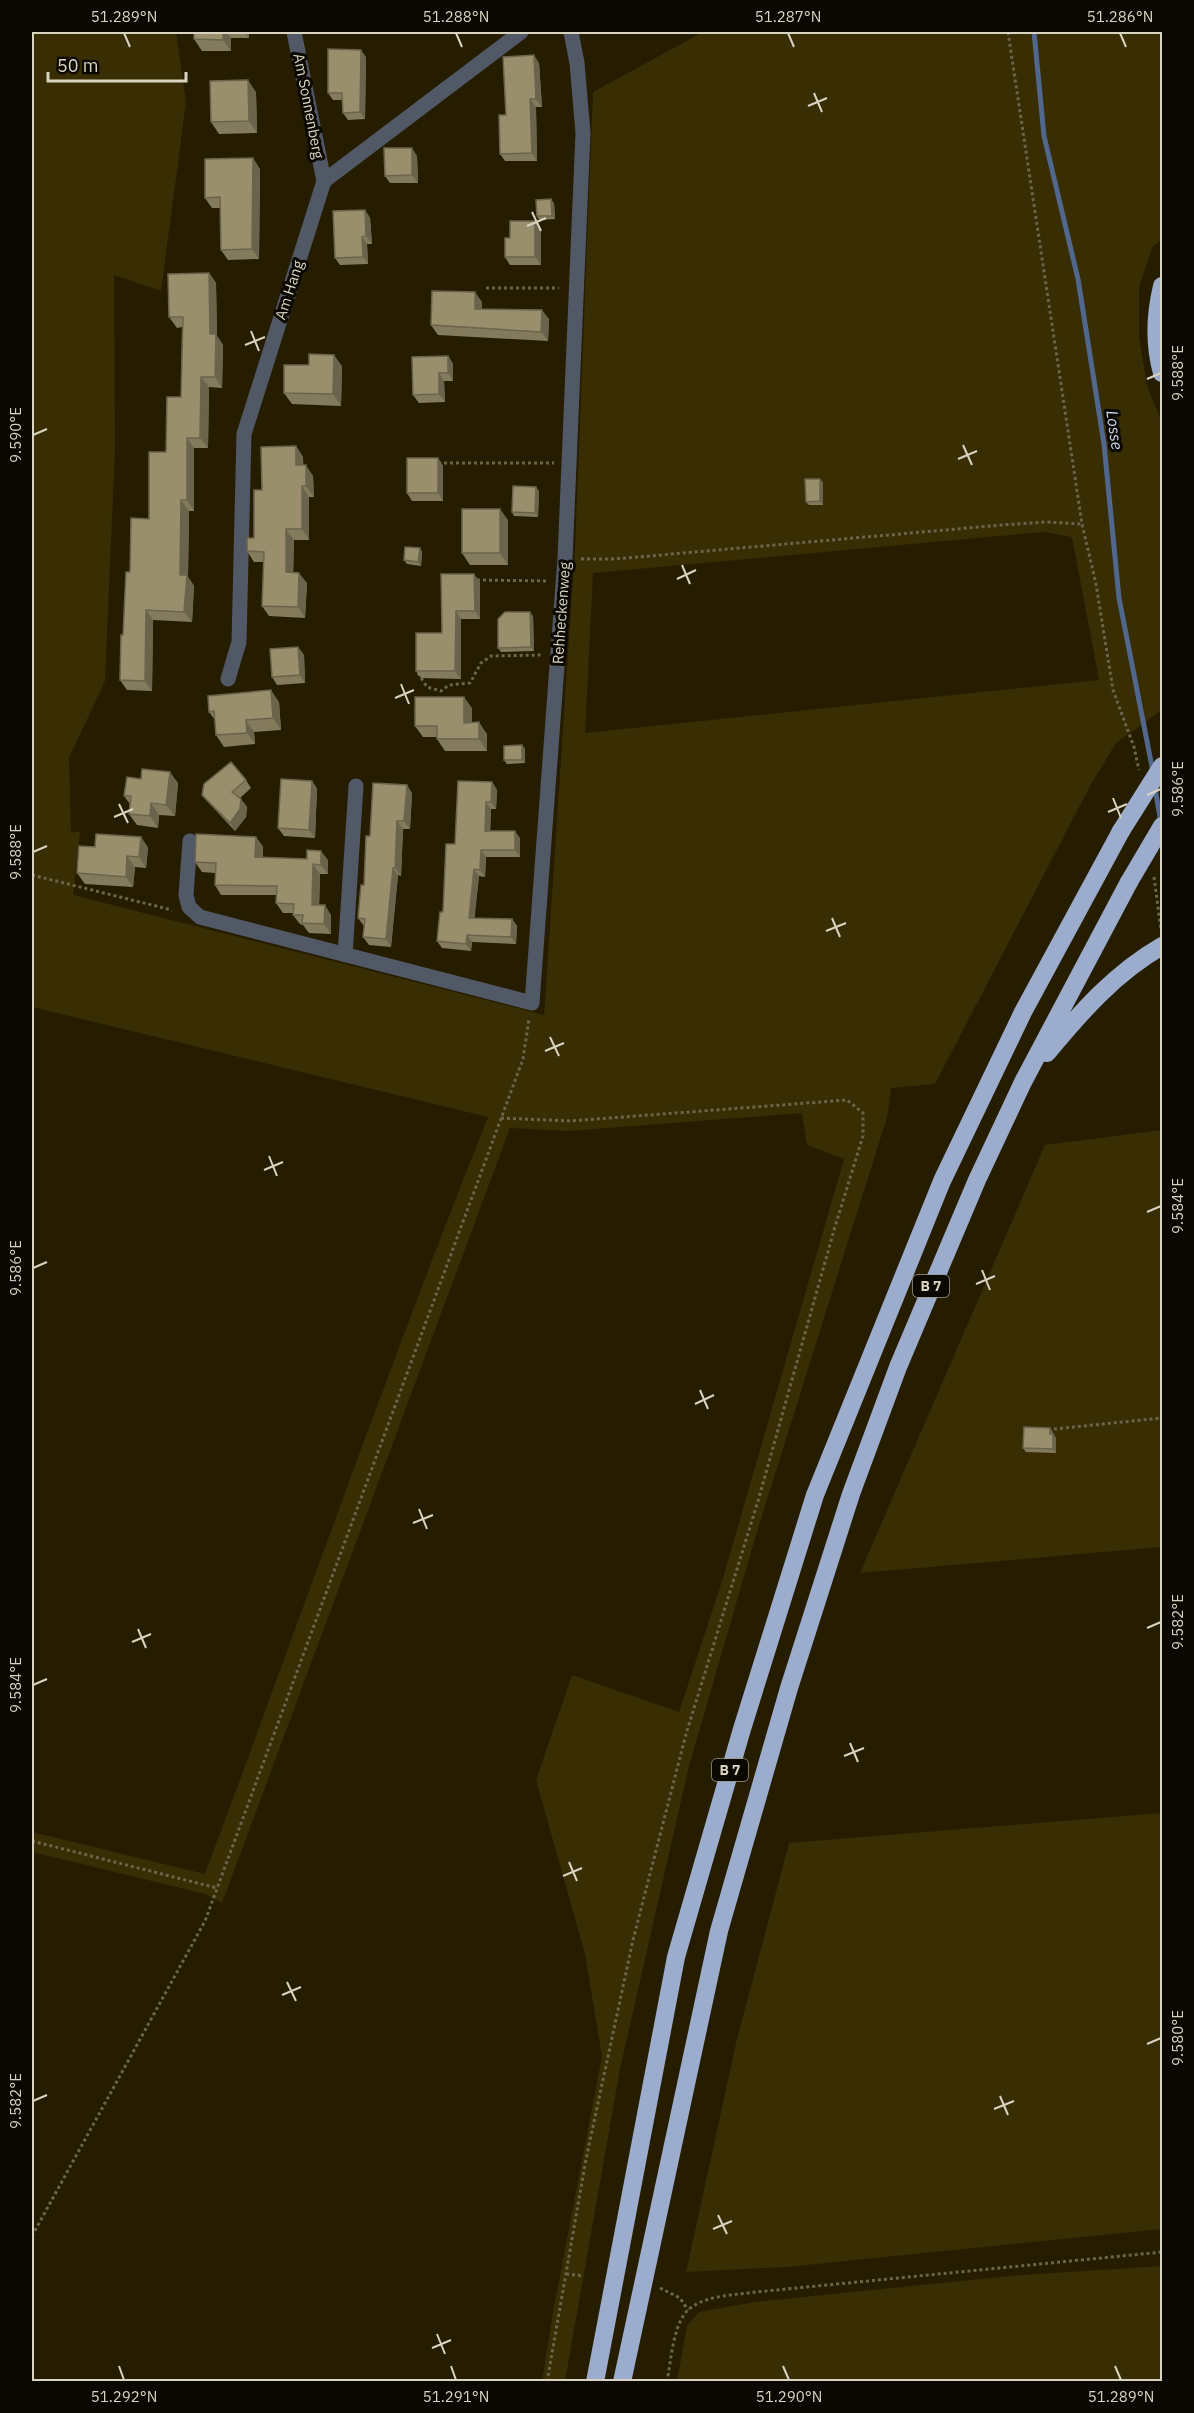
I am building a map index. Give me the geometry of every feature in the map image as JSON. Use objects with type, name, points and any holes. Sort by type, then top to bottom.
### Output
[{"type":"highway","points":[[1162,286],[1156,326],[1162,373]]},
{"type":"highway","name":"B 7","points":[[595,2382],[676,1957],[742,1729],[815,1495],[942,1181],[1023,1012],[1121,831],[1162,766]]},
{"type":"highway","name":"B 7","points":[[622,2382],[719,1931],[789,1688],[851,1494],[898,1367],[949,1242],[1023,1082],[1129,882],[1162,826]]},
{"type":"highway","points":[[1023,1082],[1105,987],[1162,946]]},
{"type":"street","name":"Am Sonnenberg","points":[[294,32],[324,181]]},
{"type":"street","points":[[324,181],[521,32]]},
{"type":"street","name":"Rehheckenweg","points":[[532,1003],[566,558],[583,134],[577,63],[571,32]]},
{"type":"street","name":"Am Hang","points":[[228,679],[239,642],[244,434],[324,181]]},
{"type":"street","points":[[345,954],[356,786]]},
{"type":"street","points":[[190,841],[186,895],[189,907],[200,916],[532,1003]]},
{"type":"path","points":[[1008,32],[1082,524],[1096,584],[1113,690],[1134,747]]},
{"type":"path","points":[[486,288],[564,288]]},
{"type":"path","points":[[436,463],[554,463]]},
{"type":"path","points":[[566,558],[615,559],[1024,524],[1082,524]]},
{"type":"path","points":[[469,580],[548,581]]},
{"type":"path","points":[[418,673],[427,687],[441,691],[449,685],[470,683],[481,663],[491,656],[532,655]]},
{"type":"path","points":[[32,875],[200,916]]},
{"type":"path","points":[[32,2236],[205,1921],[523,1059],[532,1003]]},
{"type":"path","points":[[501,1118],[570,1120],[847,1100],[863,1113],[863,1136],[834,1230],[758,1501],[686,1734],[633,1940],[586,2159],[547,2382]]},
{"type":"path","points":[[1054,1429],[1162,1418]]},
{"type":"path","points":[[32,1841],[217,1888]]},
{"type":"path","points":[[667,2382],[677,2331],[688,2310],[708,2300],[756,2292],[1162,2252]]},
{"type":"path","points":[[566,2274],[584,2276]]},
{"type":"path","points":[[660,2288],[680,2298],[688,2310]]},
{"type":"shaded area","points":[[32,32],[176,32],[186,102],[161,291],[114,275],[115,449],[105,681],[69,758],[71,832],[80,832],[73,895],[544,1015],[575,548],[593,92],[703,32],[1162,32],[1162,239],[1152,248],[1139,287],[1139,337],[1147,386],[1162,422],[1162,710],[1116,743],[1090,786],[935,1084],[891,1088],[888,1114],[756,1535],[689,1766],[620,2069],[565,2381],[542,2381],[602,2056],[585,1954],[536,1780],[572,1675],[679,1712],[723,1578],[844,1159],[807,1145],[802,1113],[568,1131],[510,1128],[222,1903],[205,1894],[32,1852],[32,1832],[205,1874],[379,1400],[488,1117],[32,1007]],"holes":[[[1044,532],[1072,537],[1099,680],[585,733],[593,573]]]},
{"type":"shaded area","points":[[1162,1130],[1162,1547],[860,1573],[1045,1145]]},
{"type":"shaded area","points":[[1162,1813],[1162,2229],[786,2267],[686,2272],[737,2039],[789,1843]]},
{"type":"shaded area","points":[[1162,2266],[1162,2381],[677,2381],[687,2326],[699,2312],[755,2302],[1010,2276]]},
{"type":"building","points":[[194,32],[223,32],[223,40],[194,39]]},
{"type":"building","points":[[328,49],[361,50],[360,112],[343,113],[342,93],[328,93]]},
{"type":"building","points":[[534,55],[536,99],[530,99],[532,153],[500,154],[499,115],[506,115],[503,57]]},
{"type":"building","points":[[248,80],[249,121],[211,122],[210,81]]},
{"type":"building","points":[[384,148],[412,148],[412,175],[385,176]]},
{"type":"building","points":[[253,158],[252,249],[221,250],[220,197],[205,198],[205,159]]},
{"type":"building","points":[[551,199],[552,216],[537,216],[536,200]]},
{"type":"building","points":[[365,210],[366,236],[362,237],[363,257],[335,258],[333,211]]},
{"type":"building","points":[[510,221],[535,221],[535,257],[505,257],[505,238],[510,238]]},
{"type":"building","points":[[209,273],[210,334],[216,334],[215,377],[201,377],[200,438],[187,438],[187,500],[181,500],[180,575],[187,575],[184,612],[146,610],[145,681],[120,680],[126,572],[130,572],[131,518],[149,519],[149,452],[166,452],[167,397],[181,397],[183,317],[169,317],[168,274]]},
{"type":"building","points":[[432,291],[475,292],[475,309],[542,310],[541,332],[431,325]]},
{"type":"building","points":[[309,354],[334,355],[333,394],[284,393],[284,365],[309,365]]},
{"type":"building","points":[[448,356],[448,373],[439,373],[439,394],[413,395],[412,357]]},
{"type":"building","points":[[296,446],[296,465],[306,465],[306,486],[302,486],[302,529],[286,529],[286,572],[299,573],[298,607],[262,606],[264,552],[247,551],[247,538],[254,538],[254,490],[262,490],[261,447]]},
{"type":"building","points":[[407,458],[438,458],[438,493],[407,493]]},
{"type":"building","points":[[805,479],[820,479],[820,501],[806,502]]},
{"type":"building","points":[[513,486],[536,487],[535,513],[512,512]]},
{"type":"building","points":[[462,509],[500,509],[500,553],[462,553]]},
{"type":"building","points":[[405,547],[420,548],[418,562],[404,560]]},
{"type":"building","points":[[441,574],[474,574],[475,611],[456,611],[455,671],[416,671],[416,633],[442,633]]},
{"type":"building","points":[[505,612],[530,612],[531,647],[498,648],[498,619]]},
{"type":"building","points":[[298,647],[300,675],[272,677],[270,649]]},
{"type":"building","points":[[271,690],[273,718],[246,720],[247,733],[216,735],[214,711],[209,712],[208,696]]},
{"type":"building","points":[[415,697],[464,697],[464,723],[479,722],[479,739],[437,739],[437,726],[415,726]]},
{"type":"building","points":[[522,745],[522,760],[504,760],[504,746]]},
{"type":"building","points":[[231,762],[246,780],[232,792],[241,799],[240,809],[230,823],[202,795],[204,784]]},
{"type":"building","points":[[142,769],[170,772],[166,805],[151,803],[150,816],[129,814],[131,796],[124,796],[127,777],[141,779]]},
{"type":"building","points":[[281,779],[312,781],[309,830],[278,828]]},
{"type":"building","points":[[458,781],[492,782],[491,802],[486,802],[485,831],[515,831],[515,850],[481,850],[480,870],[474,869],[469,918],[512,919],[511,937],[467,935],[466,944],[437,941],[440,912],[443,912],[446,844],[455,844]]},
{"type":"building","points":[[373,783],[407,785],[404,821],[397,821],[395,868],[393,868],[386,939],[363,937],[365,919],[358,918],[361,885],[364,885],[366,836],[370,836]]},
{"type":"building","points":[[96,834],[141,837],[139,857],[127,856],[126,877],[77,873],[79,846],[95,847]]},
{"type":"building","points":[[196,834],[256,837],[255,857],[307,859],[307,850],[321,851],[321,865],[313,864],[312,905],[325,905],[324,924],[302,923],[303,915],[293,915],[294,904],[276,903],[277,886],[215,885],[216,863],[195,862]]},
{"type":"building","points":[[1024,1427],[1050,1428],[1050,1434],[1053,1434],[1053,1449],[1023,1448]]},
{"type":"waterway","name":"Losse","points":[[1034,32],[1044,136],[1078,279],[1104,444],[1119,598],[1153,772]]},
{"type":"waterway","name":"Losse","points":[[1155,788],[1161,823]]}]
